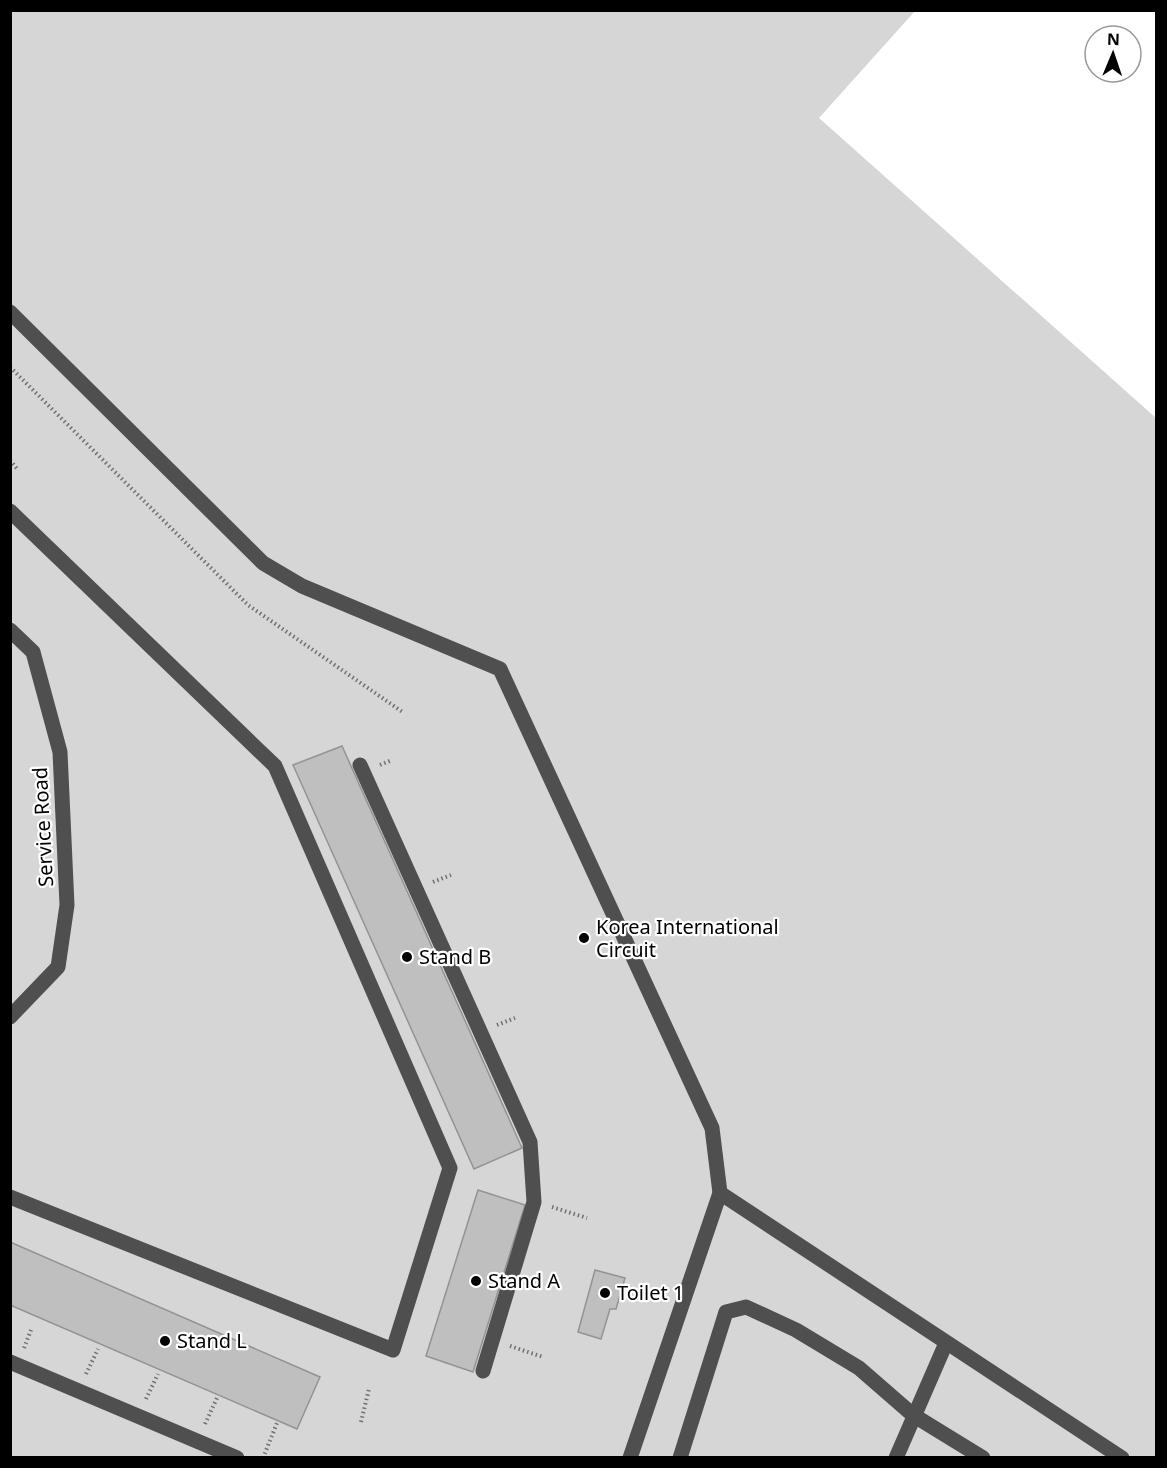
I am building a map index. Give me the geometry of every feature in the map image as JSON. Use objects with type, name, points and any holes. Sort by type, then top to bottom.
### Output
[{"type":"street","points":[[10,312],[263,563],[302,586],[500,669],[712,1128],[720,1193],[630,1458]]},
{"type":"street","points":[[10,511],[274,766],[450,1168],[393,1350],[10,1197]]},
{"type":"street","name":"Service Road","points":[[10,630],[33,652],[60,752],[67,905],[58,967],[10,1017]]},
{"type":"street","points":[[360,765],[530,1142],[534,1202],[483,1371]]},
{"type":"street","points":[[720,1193],[1122,1458]]},
{"type":"street","points":[[680,1458],[726,1312],[746,1307],[796,1330],[859,1368],[913,1415],[983,1458]]},
{"type":"street","points":[[896,1458],[946,1343]]},
{"type":"street","points":[[10,1362],[237,1458]]},
{"type":"path","points":[[10,367],[248,605],[404,713]]},
{"type":"path","points":[[10,460],[18,470]]},
{"type":"path","points":[[534,1202],[587,1218]]},
{"type":"path","points":[[493,1340],[543,1357]]},
{"type":"path","points":[[78,1391],[98,1349]]},
{"type":"path","points":[[138,1416],[158,1374]]},
{"type":"path","points":[[362,1422],[369,1389]]},
{"type":"path","points":[[197,1440],[217,1398]]},
{"type":"path","points":[[262,1458],[277,1423]]},
{"type":"shaded area","name":"Korea International Circuit","points":[[10,11],[915,11],[819,118],[1156,418],[1156,1457],[11,1457]]},
{"type":"building","name":"Stand B","points":[[342,746],[522,1148],[474,1169],[293,765]]},
{"type":"building","name":"Stand A","points":[[478,1190],[525,1205],[473,1372],[426,1356]]},
{"type":"building","name":"Stand L","points":[[10,1242],[320,1377],[297,1429],[10,1305]]},
{"type":"building","name":"Toilet 1","points":[[595,1270],[625,1278],[616,1309],[610,1309],[601,1339],[578,1332]]},
{"type":"place","name":"Korea International Circuit","points":[[584,938]]},
{"type":"place","name":"Stand B","points":[[407,957]]},
{"type":"place","name":"Stand A","points":[[476,1281]]},
{"type":"place","name":"Toilet 1","points":[[605,1293]]},
{"type":"place","name":"Stand L","points":[[165,1341]]}]
